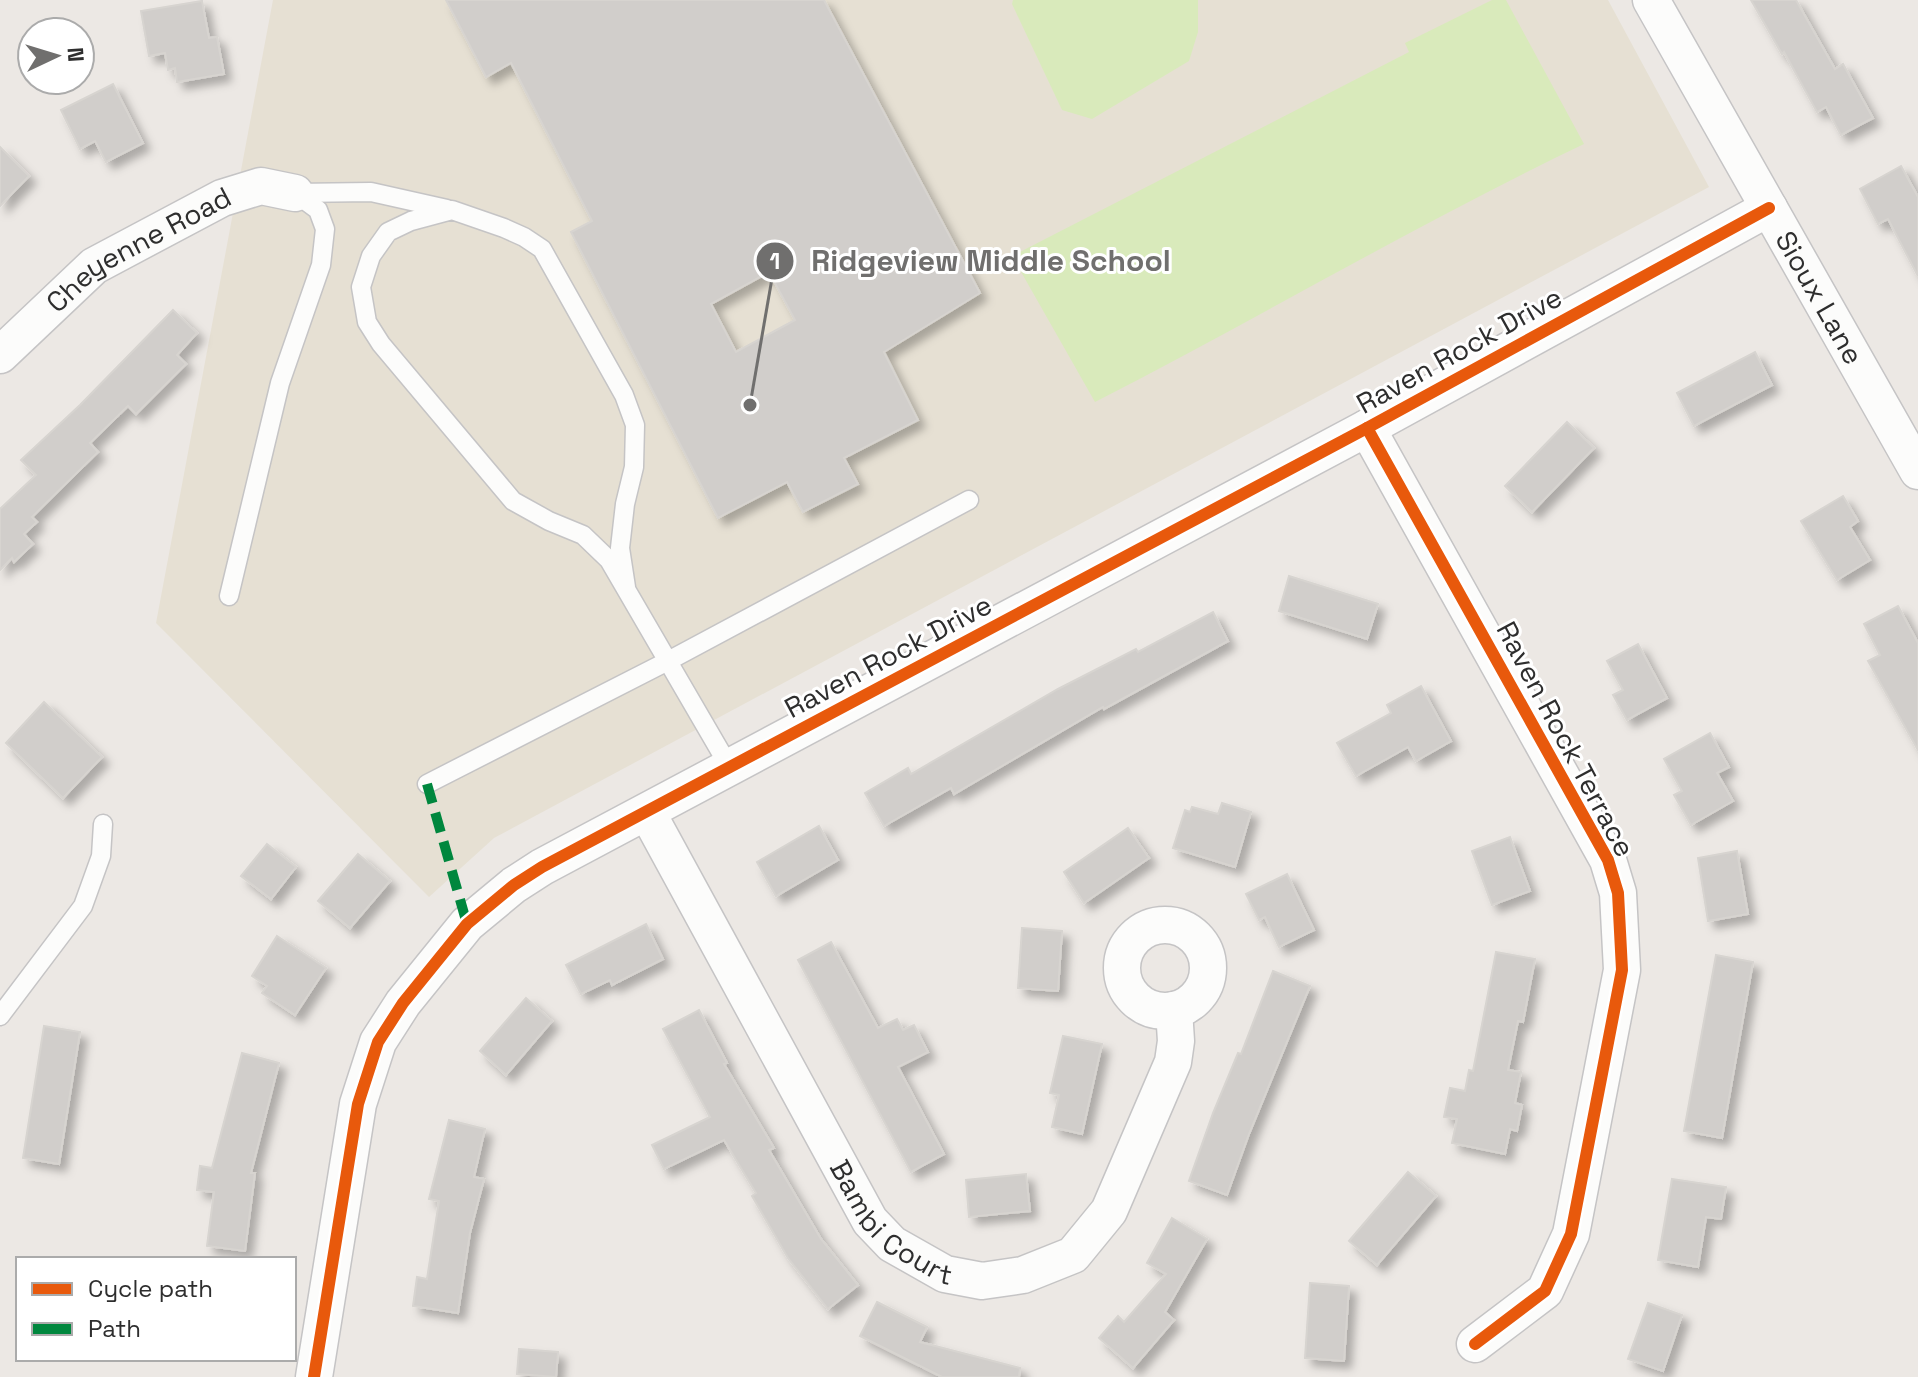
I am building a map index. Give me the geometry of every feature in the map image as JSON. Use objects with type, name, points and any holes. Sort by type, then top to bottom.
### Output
[{"type":"street","name":"Sioux Lane","points":[[1651,0],[1918,471]]},
{"type":"street","name":"Cheyenne Road","points":[[0,355],[94,266],[222,198],[261,186],[295,193]]},
{"type":"street","name":"Raven Rock Drive","points":[[314,1377],[358,1104],[378,1042],[403,1003],[467,924],[534,872],[1367,428],[1769,208]]},
{"type":"street","name":"Raven Rock Terrace","points":[[1367,428],[1608,860],[1618,893],[1622,970],[1571,1234],[1545,1291],[1475,1344]]},
{"type":"street","name":"Bambi Court","points":[[647,812],[870,1221],[892,1244],[945,1274],[982,1281],[1023,1275],[1073,1255],[1109,1211],[1173,1062],[1176,1041],[1174,1010]]},
{"type":"lane","points":[[295,193],[371,192],[452,210],[504,228],[542,249],[624,395],[635,425],[634,467],[625,504],[620,548],[626,587]]},
{"type":"lane","points":[[229,596],[280,383],[321,265],[325,229],[318,210],[295,193]]},
{"type":"lane","points":[[452,210],[411,221],[388,232],[371,256],[361,287],[367,322],[381,344],[513,501],[583,535],[609,560],[730,768]]},
{"type":"lane","points":[[427,784],[668,661],[969,500]]},
{"type":"lane","points":[[0,1016],[83,906],[101,856],[103,824]]},
{"type":"shaded area","points":[[273,0],[1608,0],[1709,187],[494,838],[429,897],[156,623]]},
{"type":"green space","points":[[1013,0],[1198,0],[1198,32],[1189,61],[1092,119],[1062,110],[1012,4]]},
{"type":"green space","points":[[1492,0],[1506,0],[1584,144],[1460,206],[1095,402],[1012,256],[1409,52],[1405,43]]},
{"type":"building","points":[[446,0],[824,0],[980,293],[884,352],[918,420],[844,458],[858,484],[803,512],[787,482],[718,518],[571,232],[592,221],[511,63],[486,77]],"holes":[[[769,272],[795,320],[736,352],[711,304]]]},
{"type":"building","points":[[1751,0],[1796,0],[1835,69],[1843,64],[1873,118],[1841,135],[1826,107],[1817,112]]},
{"type":"building","points":[[202,1],[209,38],[217,37],[224,74],[177,82],[175,68],[168,70],[165,53],[149,56],[141,11]]},
{"type":"building","points":[[113,84],[143,143],[106,162],[95,141],[80,149],[61,110],[89,96],[96,96],[96,92]]},
{"type":"building","points":[[0,147],[29,176],[0,206]]},
{"type":"building","points":[[1901,166],[1918,197],[1918,276],[1888,219],[1878,224],[1860,189]]},
{"type":"building","points":[[173,310],[197,333],[177,355],[186,364],[136,414],[128,406],[90,443],[98,452],[32,517],[37,522],[24,534],[33,544],[0,570],[0,509],[36,475],[21,460]]},
{"type":"building","points":[[1755,352],[1772,385],[1694,426],[1677,393]]},
{"type":"building","points":[[1567,422],[1594,448],[1532,512],[1505,486]]},
{"type":"building","points":[[1843,496],[1858,521],[1850,527],[1870,560],[1837,580],[1801,521]]},
{"type":"building","points":[[1289,576],[1378,604],[1367,639],[1279,611]]},
{"type":"building","points":[[1898,606],[1918,643],[1918,750],[1868,661],[1880,655],[1864,624]]},
{"type":"building","points":[[1213,612],[1228,641],[1103,707],[954,794],[951,788],[884,826],[865,793],[908,768],[911,774],[1058,689],[1136,649],[1138,652]]},
{"type":"building","points":[[1638,644],[1667,698],[1627,720],[1613,695],[1623,690],[1607,661]]},
{"type":"building","points":[[1421,686],[1451,741],[1416,761],[1408,747],[1356,776],[1337,743],[1391,713],[1387,705]]},
{"type":"building","points":[[44,702],[102,757],[63,798],[6,743]]},
{"type":"building","points":[[1710,733],[1729,767],[1717,773],[1733,801],[1691,825],[1674,795],[1682,791],[1664,759]]},
{"type":"building","points":[[1222,803],[1251,812],[1235,867],[1173,848],[1185,810],[1190,812],[1192,807],[1218,814]]},
{"type":"building","points":[[819,826],[838,860],[776,896],[757,862]]},
{"type":"building","points":[[1128,828],[1149,858],[1084,903],[1064,872]]},
{"type":"building","points":[[1510,837],[1530,891],[1492,905],[1472,851]]},
{"type":"building","points":[[267,844],[296,867],[271,899],[241,876]]},
{"type":"building","points":[[1737,851],[1748,914],[1708,921],[1698,858]]},
{"type":"building","points":[[358,854],[390,881],[350,928],[318,901]]},
{"type":"building","points":[[1287,874],[1314,930],[1279,947],[1265,917],[1259,920],[1246,894]]},
{"type":"building","points":[[646,924],[663,959],[612,985],[610,980],[581,994],[566,965]]},
{"type":"building","points":[[1022,928],[1062,931],[1058,991],[1018,988]]},
{"type":"building","points":[[277,936],[326,968],[295,1015],[262,993],[267,986],[252,976]]},
{"type":"building","points":[[831,942],[878,1028],[897,1019],[903,1030],[914,1025],[928,1052],[898,1067],[944,1154],[911,1172],[798,960]]},
{"type":"building","points":[[1496,952],[1535,959],[1523,1022],[1518,1021],[1508,1070],[1521,1072],[1515,1103],[1522,1105],[1517,1131],[1510,1129],[1505,1154],[1452,1143],[1457,1119],[1444,1117],[1450,1088],[1465,1091],[1469,1070],[1473,1071]]},
{"type":"building","points":[[1716,955],[1753,962],[1722,1138],[1684,1131]]},
{"type":"building","points":[[1273,971],[1310,986],[1227,1195],[1189,1181],[1213,1113],[1238,1053],[1241,1054]]},
{"type":"building","points":[[526,998],[552,1021],[506,1075],[480,1051]]},
{"type":"building","points":[[699,1010],[727,1063],[724,1064],[774,1148],[769,1150],[821,1239],[858,1285],[828,1309],[788,1258],[752,1196],[756,1193],[724,1140],[664,1169],[652,1145],[710,1117],[663,1029]]},
{"type":"building","points":[[44,1026],[80,1032],[59,1164],[23,1158]]},
{"type":"building","points":[[1063,1036],[1102,1044],[1082,1134],[1052,1127],[1059,1095],[1050,1093]]},
{"type":"building","points":[[242,1053],[279,1063],[251,1173],[255,1173],[245,1251],[207,1246],[214,1192],[197,1190],[200,1166],[212,1168]]},
{"type":"building","points":[[449,1120],[485,1129],[474,1177],[484,1179],[470,1233],[458,1313],[413,1306],[417,1277],[427,1279],[439,1201],[429,1199]]},
{"type":"building","points":[[1408,1172],[1436,1196],[1377,1265],[1349,1241]]},
{"type":"building","points":[[1026,1174],[1030,1211],[969,1217],[966,1180]]},
{"type":"building","points":[[1672,1179],[1726,1187],[1721,1219],[1706,1217],[1698,1267],[1658,1260]]},
{"type":"building","points":[[1172,1218],[1207,1239],[1165,1312],[1174,1320],[1133,1368],[1099,1338],[1118,1316],[1124,1322],[1166,1274],[1147,1263]]},
{"type":"building","points":[[1310,1283],[1349,1286],[1344,1361],[1305,1358]]},
{"type":"building","points":[[877,1302],[927,1327],[920,1342],[1020,1368],[1019,1377],[942,1377],[860,1336]]},
{"type":"building","points":[[1648,1303],[1682,1315],[1663,1371],[1628,1359]]},
{"type":"building","points":[[519,1349],[558,1352],[556,1377],[517,1374]]},
{"type":"marked path","points":[[427,784],[467,924]]},
{"type":"cycle path","points":[[314,1377],[358,1104],[378,1042],[403,1003],[467,924],[514,885],[542,867],[1367,428],[1769,208]]},
{"type":"cycle path","points":[[1367,428],[1608,860],[1618,893],[1622,970],[1571,1234],[1545,1291],[1475,1344]]},
{"type":"place","name":"Ridgeview Middle School","points":[[750,405]]}]
